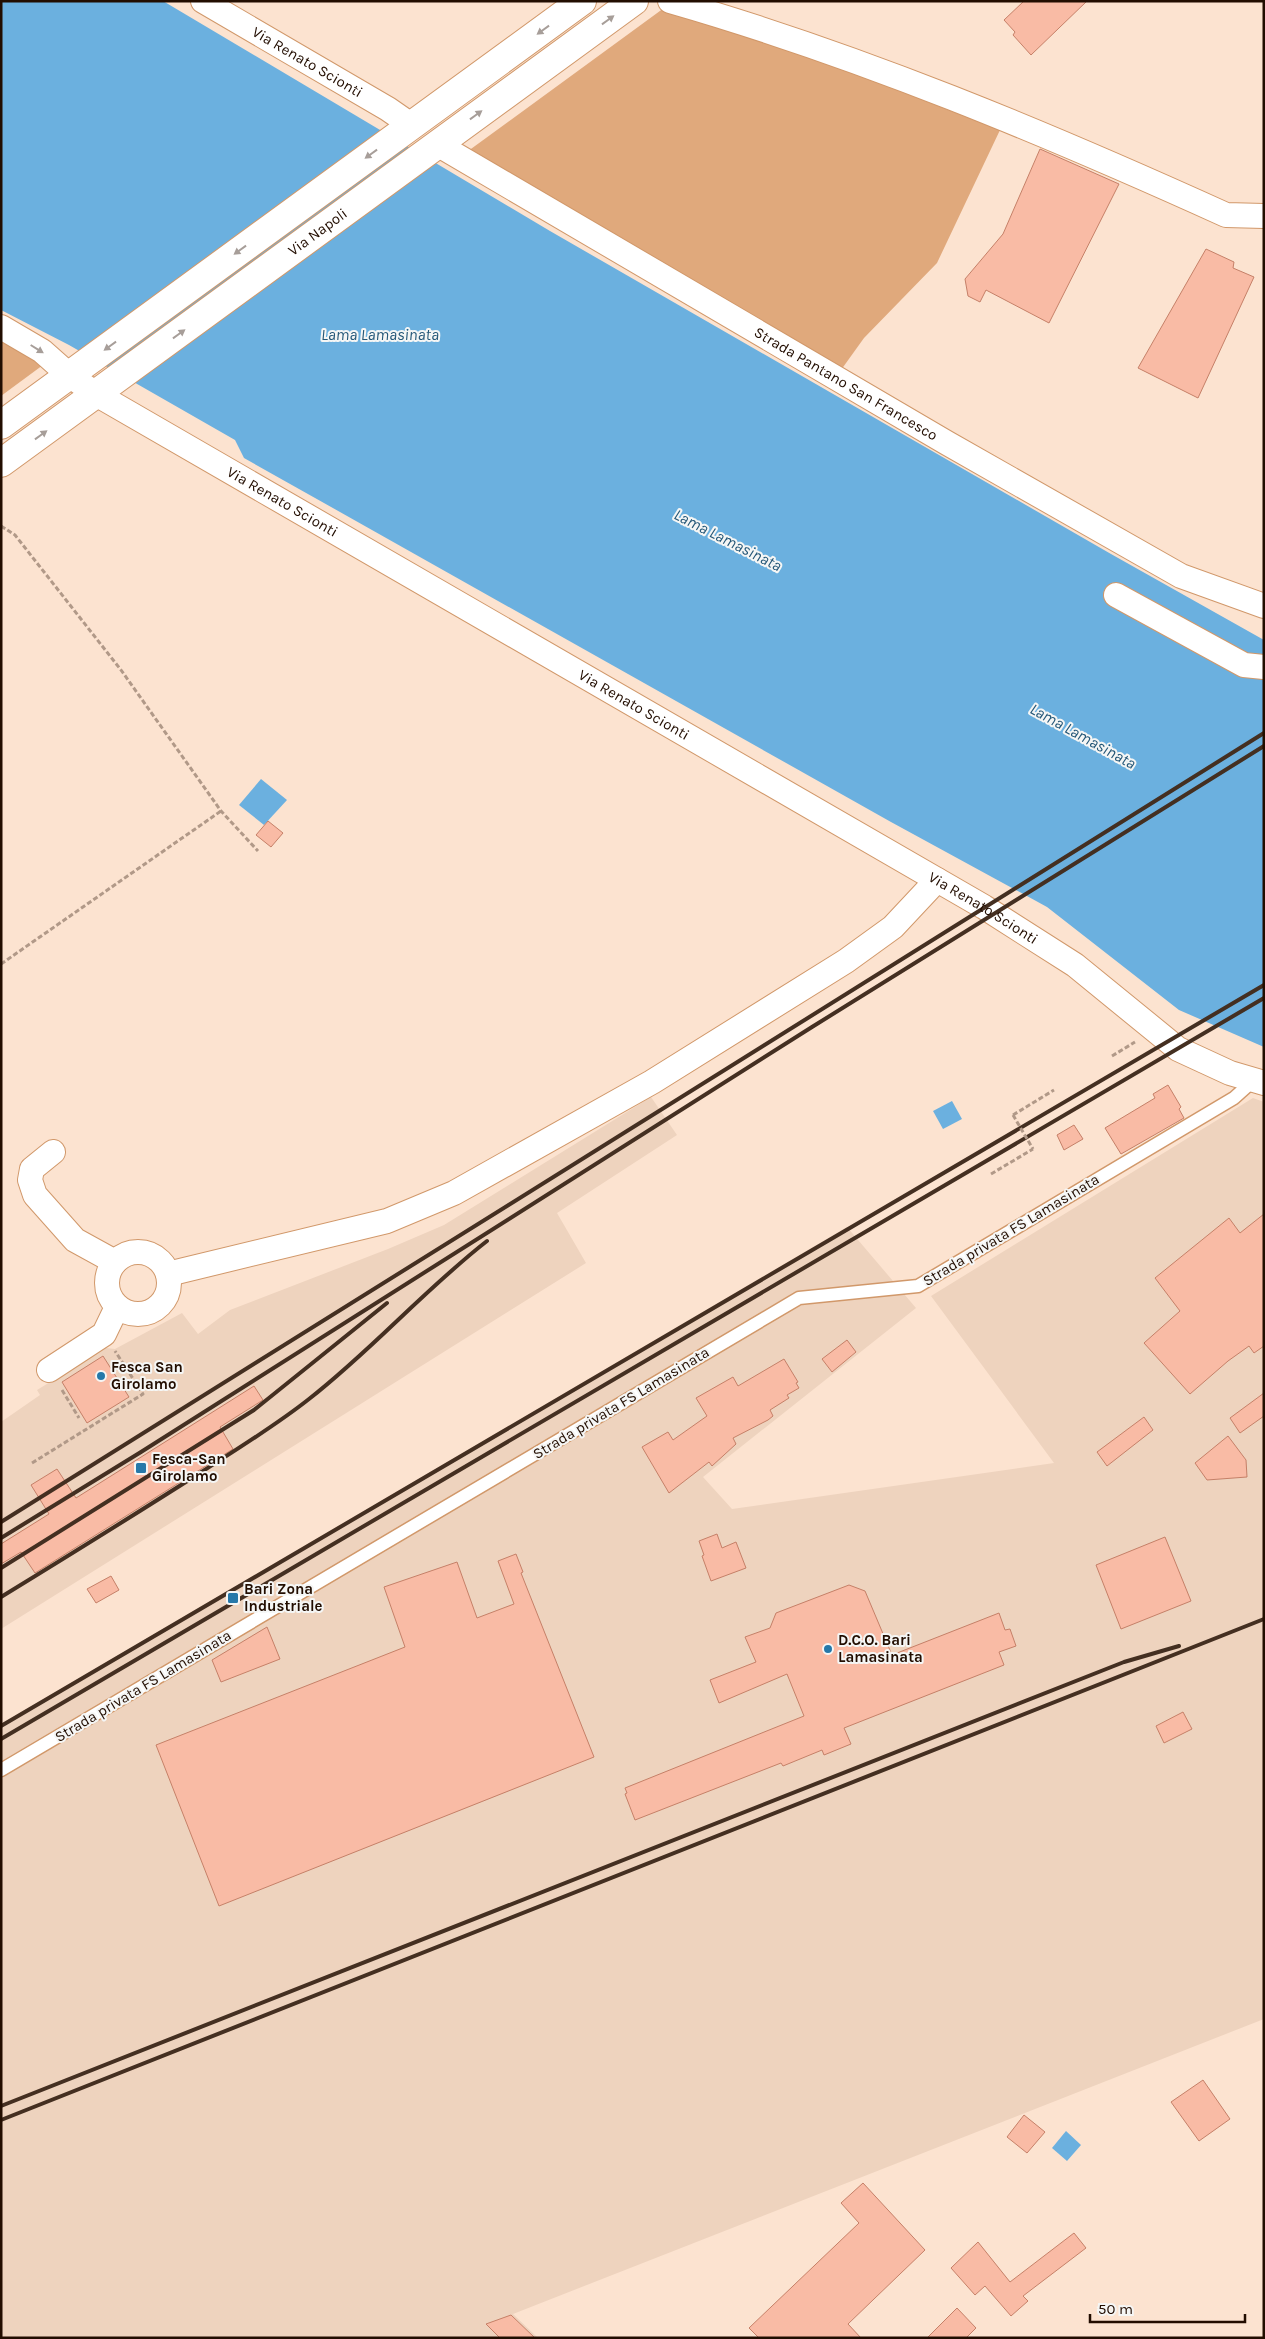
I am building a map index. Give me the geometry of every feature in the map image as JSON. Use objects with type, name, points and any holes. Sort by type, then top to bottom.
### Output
[{"type":"main road","name":"Via Napoli","points":[[1,425],[582,1]]},
{"type":"main road","name":"Via Napoli","points":[[1,463],[634,1]]},
{"type":"street","name":"Via Renato Scionti","points":[[203,1],[388,109],[411,125]]},
{"type":"street","points":[[670,1],[759,27],[1012,121],[1226,215],[1264,216]]},
{"type":"street","name":"Strada Pantano San Francesco","points":[[437,144],[947,443],[1181,576],[1264,606]]},
{"type":"street","name":"Via Renato Scionti","points":[[1,327],[937,880],[1075,965],[1107,989],[1154,1031],[1178,1049],[1230,1073],[1259,1082]]},
{"type":"street","points":[[1116,596],[1244,665],[1264,667]]},
{"type":"street","points":[[168,1274],[387,1221],[454,1193],[652,1082],[846,961],[893,927],[937,880]]},
{"type":"street","points":[[53,1152],[32,1169],[30,1180],[35,1195],[75,1240],[115,1262]]},
{"type":"street","points":[[134,1252],[145,1252],[155,1256],[168,1274],[169,1285],[167,1295],[154,1310],[135,1314],[117,1307],[107,1290],[109,1271],[115,1262],[123,1255],[134,1252]]},
{"type":"street","points":[[49,1370],[104,1334],[117,1307]]},
{"type":"lane","name":"Strada privata FS Lamasinata","points":[[1,1770],[799,1298],[918,1286],[1259,1082]]},
{"type":"path","points":[[1,526],[15,535],[122,670],[221,811],[258,851]]},
{"type":"path","points":[[1,964],[221,811]]},
{"type":"path","points":[[1112,1056],[1154,1031]]},
{"type":"path","points":[[991,1174],[1033,1149],[1013,1115],[1054,1090]]},
{"type":"path","points":[[32,1463],[143,1394],[118,1356]]},
{"type":"path","points":[[62,1390],[79,1418]]},
{"type":"shaded area","points":[[664,8],[753,34],[1000,130],[937,263],[864,338],[841,370],[464,154]]},
{"type":"shaded area","points":[[1,335],[43,365],[1,396]]},
{"type":"shaded area","points":[[651,1097],[677,1135],[557,1213],[586,1263],[1,1629],[1,1422],[40,1395],[37,1390],[106,1348],[115,1349],[182,1313],[198,1334],[230,1310],[388,1249],[444,1225]]},
{"type":"shaded area","points":[[1253,1098],[1264,1102],[1264,2019],[513,2314],[538,2338],[1,2338],[1,1724],[847,1227],[916,1308],[703,1477],[732,1509],[1054,1463],[931,1296]]},
{"type":"water","name":"Lama Lamasinata","points":[[1,1],[163,1],[550,231],[1264,640],[1264,1047],[1179,1010],[1047,907],[891,822],[244,458],[235,440],[69,345],[1,310]]},
{"type":"water","points":[[261,779],[287,800],[264,825],[239,805]]},
{"type":"water","points":[[952,1101],[962,1119],[943,1129],[933,1111]]},
{"type":"water","points":[[1066,2131],[1081,2145],[1067,2161],[1052,2148]]},
{"type":"building","points":[[1024,1],[1087,1],[1031,55],[1013,35],[1015,32],[1004,20]]},
{"type":"building","points":[[1040,149],[1119,184],[1049,323],[986,290],[980,302],[968,296],[965,279],[1003,234]]},
{"type":"building","points":[[1206,249],[1234,262],[1233,268],[1254,277],[1198,398],[1138,368]]},
{"type":"building","points":[[268,821],[283,833],[271,847],[256,835]]},
{"type":"building","points":[[1168,1085],[1181,1107],[1179,1109],[1184,1118],[1121,1154],[1105,1128],[1155,1098],[1153,1094]]},
{"type":"building","points":[[1074,1125],[1083,1139],[1064,1150],[1057,1135]]},
{"type":"building","points":[[1264,1214],[1264,1346],[1254,1353],[1249,1346],[1228,1361],[1190,1394],[1144,1343],[1180,1311],[1155,1278],[1229,1218],[1240,1233]]},
{"type":"building","points":[[847,1340],[856,1352],[832,1372],[822,1359]]},
{"type":"building","name":"Fesca San Girolamo","points":[[103,1356],[129,1397],[87,1423],[62,1382]]},
{"type":"building","points":[[784,1359],[798,1382],[796,1383],[799,1388],[787,1395],[789,1398],[770,1410],[773,1416],[768,1420],[733,1438],[736,1444],[712,1466],[709,1462],[669,1493],[642,1447],[668,1432],[673,1440],[707,1416],[696,1398],[733,1377],[738,1386]]},
{"type":"building","points":[[254,1386],[263,1400],[220,1427],[233,1449],[35,1573],[21,1552],[1,1564],[1,1544],[49,1514],[31,1485],[57,1469],[76,1498]]},
{"type":"building","points":[[1264,1393],[1264,1416],[1240,1433],[1230,1418]]},
{"type":"building","points":[[1144,1417],[1153,1430],[1107,1466],[1097,1452]]},
{"type":"building","points":[[1228,1436],[1246,1460],[1247,1477],[1207,1480],[1195,1463]]},
{"type":"building","points":[[717,1534],[722,1548],[736,1542],[746,1568],[711,1581],[699,1541]]},
{"type":"building","points":[[1165,1537],[1191,1601],[1121,1629],[1096,1565]]},
{"type":"building","points":[[516,1554],[523,1572],[521,1573],[594,1757],[219,1906],[156,1745],[405,1647],[384,1587],[457,1562],[477,1618],[514,1604],[498,1561]]},
{"type":"building","points":[[111,1576],[119,1590],[96,1603],[87,1589]]},
{"type":"building","points":[[849,1585],[865,1591],[892,1655],[999,1613],[1005,1630],[1010,1629],[1016,1646],[999,1652],[1004,1665],[844,1728],[851,1744],[824,1755],[822,1750],[783,1766],[781,1763],[635,1820],[625,1794],[627,1793],[625,1788],[804,1716],[787,1674],[719,1703],[710,1680],[756,1662],[745,1637],[770,1628],[776,1613]]},
{"type":"building","points":[[267,1627],[280,1659],[221,1682],[212,1660]]},
{"type":"building","points":[[1183,1712],[1192,1729],[1164,1743],[1156,1726]]},
{"type":"building","points":[[1203,2080],[1230,2119],[1199,2141],[1171,2102]]},
{"type":"building","points":[[1024,2115],[1045,2132],[1027,2153],[1007,2137]]},
{"type":"building","points":[[863,2183],[925,2250],[848,2324],[861,2338],[759,2338],[749,2328],[859,2223],[841,2203]]},
{"type":"building","points":[[1074,2233],[1086,2248],[1023,2296],[1028,2301],[1011,2316],[985,2286],[975,2295],[951,2268],[978,2242],[1010,2282]]},
{"type":"building","points":[[957,2308],[976,2328],[966,2338],[927,2338]]},
{"type":"building","points":[[511,2315],[535,2338],[500,2338],[486,2324]]},
{"type":"railway","points":[[1,1522],[1264,733]]},
{"type":"railway","points":[[1,1538],[141,1452],[812,1027],[1264,746]]},
{"type":"railway","points":[[1,1726],[1264,985]]},
{"type":"railway","points":[[1,1739],[1264,998]]},
{"type":"railway","points":[[1,1597],[200,1473],[296,1409],[355,1361],[441,1279],[487,1241]]},
{"type":"railway","points":[[1,1568],[254,1410],[387,1303]]},
{"type":"railway","points":[[1,2120],[1264,1619]]},
{"type":"railway","points":[[1,2106],[1124,1662],[1179,1646]]},
{"type":"place","name":"Fesca San Girolamo","points":[[101,1376]]},
{"type":"place","name":"Fesca-San Girolamo","points":[[141,1468]]},
{"type":"place","name":"Bari Zona Industriale","points":[[233,1598]]},
{"type":"place","name":"D.C.O. Bari Lamasinata","points":[[828,1649]]}]
